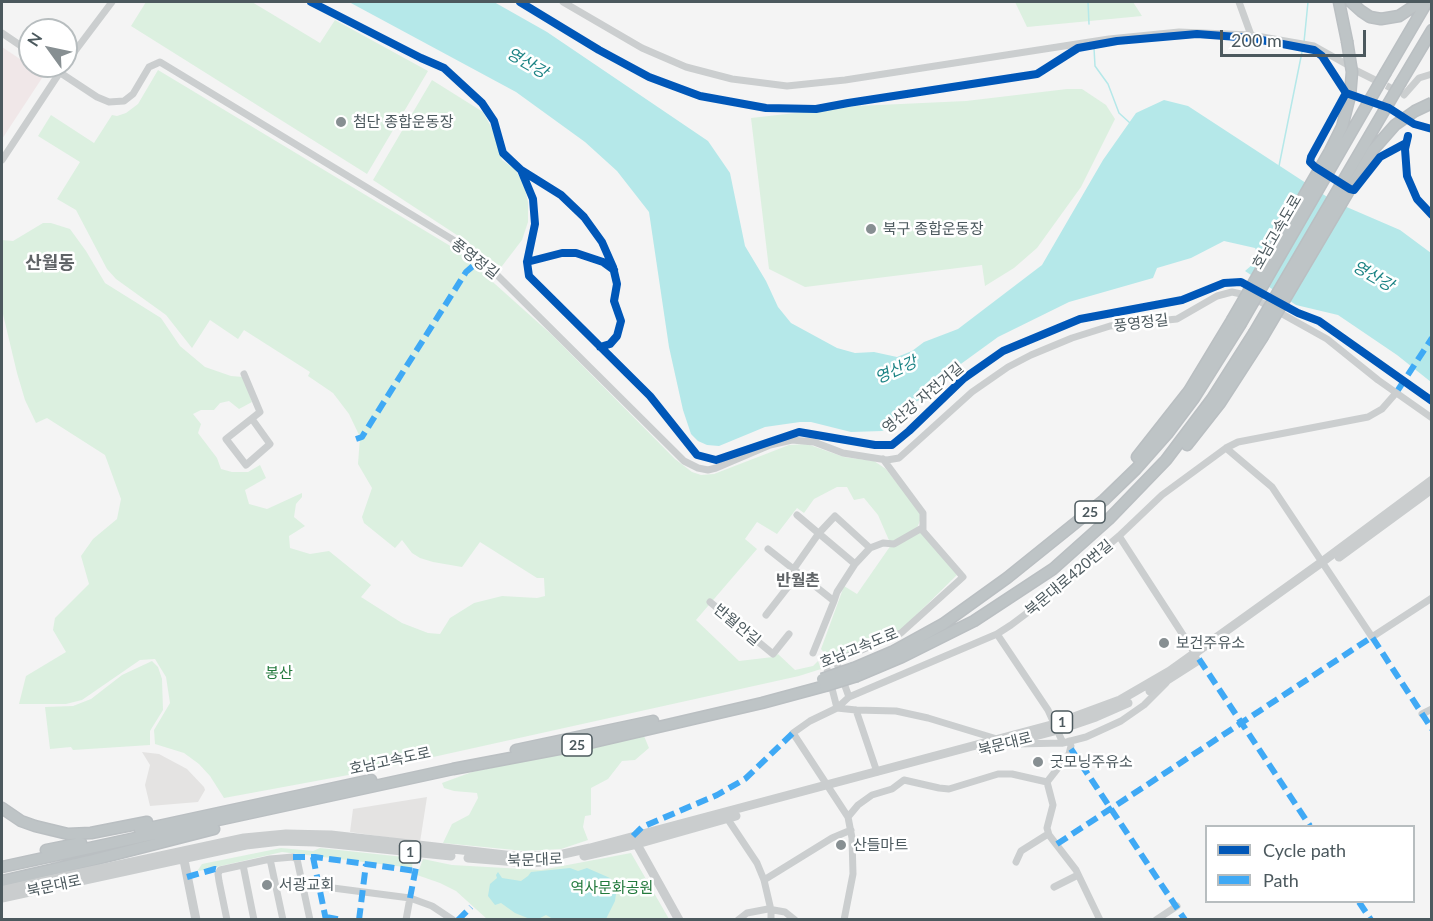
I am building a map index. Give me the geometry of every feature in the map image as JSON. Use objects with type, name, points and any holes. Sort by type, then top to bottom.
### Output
[{"type":"highway","points":[[1236,322],[1342,127],[1350,96],[1352,72],[1339,2]]},
{"type":"highway","points":[[1351,2],[1360,11],[1381,19],[1399,16],[1420,2]]},
{"type":"highway","name":"호남고속도로","points":[[855,672],[943,624],[1059,538],[1136,469],[1174,425],[1206,381],[1236,322],[1426,2]]},
{"type":"highway","name":"호남고속도로","points":[[2,867],[453,769],[585,744],[762,703],[902,657],[974,621],[1053,569],[1109,519],[1166,460],[1258,336],[1431,30]]},
{"type":"highway","points":[[1258,336],[1373,150],[1395,125],[1431,103]]},
{"type":"highway","name":"호남고속도로","points":[[2,859],[823,683]]},
{"type":"highway","points":[[2,808],[21,821],[68,834],[100,831],[186,814],[218,813]]},
{"type":"highway","points":[[2,881],[245,820],[275,809]]},
{"type":"main road","name":"북문대로","points":[[1324,565],[1431,480]]},
{"type":"main road","name":"북문대로","points":[[2,898],[183,856],[244,838],[306,834],[484,854],[559,855],[727,818],[877,772],[1056,727],[1119,707],[1170,679],[1197,657],[1431,489]]},
{"type":"main road","name":"북문대로","points":[[1056,727],[1120,700],[1197,657]]},
{"type":"main road","name":"북문대로","points":[[635,840],[1001,741]]},
{"type":"main road","points":[[635,840],[679,920]]},
{"type":"main road","name":"북문대로","points":[[2,890],[183,856]]},
{"type":"main road","points":[[183,856],[196,920]]},
{"type":"street","points":[[78,46],[112,2]]},
{"type":"street","points":[[563,2],[642,48],[686,67],[732,80],[787,86],[845,80],[1119,38],[1190,32],[1251,35],[1314,46],[1346,64]]},
{"type":"street","points":[[1239,2],[1251,35]]},
{"type":"street","points":[[2,33],[18,44]]},
{"type":"street","name":"풍영정길","points":[[76,78],[98,97],[109,102],[124,101],[133,94],[149,67],[160,62],[456,242],[496,274],[684,461],[694,467],[708,470],[716,468],[770,445],[792,440],[814,442],[843,453],[895,460],[904,455],[972,392],[1008,367],[1031,355],[1072,338],[1110,326],[1177,319],[1217,296],[1232,292],[1250,296],[1327,339],[1431,418]]},
{"type":"street","points":[[1355,70],[1375,80]]},
{"type":"street","points":[[1404,95],[1419,78],[1431,74]]},
{"type":"street","points":[[2,160],[56,78]]},
{"type":"street","points":[[244,374],[260,412],[252,418],[226,438],[246,465],[270,444],[252,418]]},
{"type":"street","name":"북문대로420번길","points":[[828,788],[793,733],[810,721],[837,708],[849,697],[997,634],[1032,610],[1119,536],[1162,495],[1226,448],[1238,442],[1368,417],[1382,409],[1396,393]]},
{"type":"street","points":[[1226,448],[1268,482],[1372,638],[1431,598]]},
{"type":"street","points":[[813,653],[837,592],[855,564],[870,548],[884,543],[894,544],[921,528],[924,515],[883,459]]},
{"type":"street","points":[[797,515],[855,564]]},
{"type":"street","name":"반월안길","points":[[766,615],[831,518],[835,516],[870,548]]},
{"type":"street","points":[[837,708],[826,665],[901,633],[963,577],[921,528]]},
{"type":"street","points":[[1119,536],[1197,657]]},
{"type":"street","points":[[768,549],[834,601]]},
{"type":"street","name":"반월안길","points":[[710,602],[773,654],[789,634]]},
{"type":"street","points":[[997,634],[1048,710],[1056,727],[1071,746],[1069,754],[1047,782]]},
{"type":"street","points":[[836,661],[849,697]]},
{"type":"street","points":[[1001,741],[1066,742],[1086,737],[1121,721],[1144,705],[1170,679]]},
{"type":"street","name":"북문대로","points":[[837,708],[896,711],[928,718],[1001,741]]},
{"type":"street","points":[[1422,714],[1431,709]]},
{"type":"street","points":[[856,710],[877,772]]},
{"type":"street","points":[[848,817],[858,805],[872,795],[892,789],[904,780],[950,789],[998,774],[1012,774],[1047,782]]},
{"type":"street","points":[[1047,782],[1053,805],[1047,828],[1048,834],[1078,875],[1100,920]]},
{"type":"street","points":[[828,788],[848,817],[851,830],[853,874],[844,920]]},
{"type":"street","points":[[727,818],[757,863],[764,880],[771,920]]},
{"type":"street","points":[[764,880],[832,838],[851,830]]},
{"type":"street","points":[[1016,862],[1021,851],[1048,834]]},
{"type":"street","points":[[227,920],[218,874],[220,870],[270,859],[293,857],[297,859],[310,920]]},
{"type":"street","points":[[270,859],[282,920]]},
{"type":"street","points":[[243,865],[254,920]]},
{"type":"street","points":[[1054,887],[1078,875]]},
{"type":"street","points":[[333,888],[410,898],[432,906],[453,920]]},
{"type":"street","points":[[406,920],[410,898]]},
{"type":"street","points":[[1156,920],[1177,906]]},
{"type":"street","points":[[738,920],[753,912],[771,910],[785,912],[795,920]]},
{"type":"shaded area","points":[[2,47],[18,58],[18,78],[42,78],[2,139]]},
{"type":"shaded area","points":[[142,752],[159,754],[187,769],[205,790],[198,802],[150,806],[145,785],[150,765]]},
{"type":"shaded area","points":[[427,797],[420,842],[350,832],[353,809]]},
{"type":"green space","name":"첨단 종합운동장","points":[[146,2],[252,2],[320,43],[335,20],[428,71],[367,174],[131,26]]},
{"type":"green space","points":[[1015,2],[1133,2],[1142,16],[1027,27]]},
{"type":"green space","name":"봉산","points":[[158,70],[457,250],[552,335],[675,459],[692,472],[701,475],[714,474],[789,445],[807,444],[844,457],[874,461],[886,469],[920,512],[921,518],[917,528],[958,574],[900,631],[843,657],[826,655],[821,649],[844,586],[857,594],[891,545],[878,515],[864,498],[854,500],[847,487],[837,487],[814,499],[804,513],[797,508],[777,534],[757,522],[745,539],[757,549],[696,620],[739,661],[773,657],[778,654],[795,670],[813,666],[818,661],[821,669],[799,676],[370,771],[224,798],[199,764],[184,753],[155,744],[154,730],[170,703],[166,677],[155,659],[140,660],[82,700],[66,704],[19,704],[26,676],[66,652],[53,630],[55,618],[89,584],[81,556],[93,539],[117,519],[121,499],[105,455],[47,418],[36,423],[25,400],[17,373],[2,310],[2,240],[13,241],[43,223],[70,229],[105,283],[161,318],[180,346],[205,367],[231,376],[243,377],[252,402],[239,409],[229,401],[220,403],[214,410],[201,410],[193,414],[201,424],[198,433],[217,458],[221,469],[248,472],[260,465],[266,478],[245,490],[249,504],[267,509],[302,493],[302,497],[296,504],[294,517],[305,526],[289,536],[290,548],[310,554],[329,551],[371,585],[361,597],[402,623],[428,633],[440,634],[450,618],[474,603],[502,596],[537,598],[545,596],[544,578],[537,578],[480,542],[462,567],[420,558],[412,553],[402,540],[395,548],[364,523],[362,517],[372,488],[358,464],[360,437],[349,414],[333,393],[308,376],[310,372],[244,330],[238,339],[210,320],[192,348],[166,315],[116,279],[107,269],[76,210],[57,199],[80,162],[38,136],[51,115],[94,143],[112,115],[126,113],[138,104]]},
{"type":"green space","points":[[432,80],[483,112],[495,134],[502,160],[515,169],[524,185],[528,202],[528,222],[522,240],[499,270],[469,243],[373,180]]},
{"type":"green space","name":"북구 종합운동장","points":[[1082,89],[1106,105],[1115,119],[1081,187],[1037,248],[1014,268],[985,286],[982,265],[805,287],[769,269],[751,118],[857,106],[966,101]]},
{"type":"green space","points":[[152,661],[158,667],[162,679],[163,710],[150,731],[150,745],[73,750],[71,747],[50,749],[45,707],[73,706],[91,699],[122,675]]},
{"type":"green space","points":[[644,736],[649,748],[635,760],[622,761],[608,779],[591,788],[591,815],[585,816],[583,827],[588,840],[561,849],[525,851],[443,843],[452,824],[469,815],[478,798],[477,793],[454,791],[444,788],[442,783],[472,772]]},
{"type":"green space","points":[[281,848],[313,851],[320,848],[413,858],[412,868],[282,852],[198,870],[202,864]]},
{"type":"green space","name":"역사문화공원","points":[[631,853],[669,919],[487,919],[456,891],[417,875],[423,859],[452,865],[541,870]]},
{"type":"water","name":"영산강","points":[[349,2],[494,2],[547,32],[708,141],[730,173],[745,246],[766,281],[778,307],[791,323],[837,348],[855,353],[874,352],[897,357],[912,351],[924,342],[958,329],[1042,265],[1103,160],[1136,113],[1164,100],[1188,106],[1335,202],[1400,230],[1431,253],[1431,382],[1397,355],[1338,315],[1296,305],[1245,271],[1260,258],[1255,248],[1224,241],[1191,258],[1157,268],[1153,278],[1069,302],[998,337],[947,374],[924,398],[913,403],[906,416],[898,418],[890,427],[882,431],[851,432],[811,422],[800,422],[765,427],[719,446],[707,445],[698,441],[691,434],[683,410],[669,347],[649,212],[617,171],[585,142],[516,92]]},
{"type":"water","points":[[570,868],[578,871],[587,868],[610,878],[616,894],[606,919],[553,919],[546,915],[538,919],[530,919],[515,913],[501,903],[495,905],[488,896],[490,884],[497,878],[498,872],[502,878],[521,881],[531,872]]},
{"type":"waterway","points":[[1088,2],[1089,24]]},
{"type":"waterway","points":[[1304,42],[1308,2]]},
{"type":"waterway","points":[[1279,166],[1303,47]]},
{"type":"waterway","points":[[1094,48],[1095,66],[1108,84],[1119,113],[1130,123]]},
{"type":"tunnel","points":[[1377,81],[1399,92]]},
{"type":"marked path","points":[[356,439],[362,437],[466,272],[480,260]]},
{"type":"marked path","points":[[1398,390],[1432,338]]},
{"type":"marked path","points":[[1057,844],[1372,637],[1432,729]]},
{"type":"marked path","points":[[1199,659],[1309,825]]},
{"type":"marked path","points":[[633,836],[642,827],[717,795],[745,779],[793,733]]},
{"type":"marked path","points":[[1071,749],[1185,920]]},
{"type":"marked path","points":[[293,857],[315,857],[416,871]]},
{"type":"marked path","points":[[313,857],[326,920]]},
{"type":"marked path","points":[[410,898],[418,857]]},
{"type":"marked path","points":[[359,920],[366,864]]},
{"type":"marked path","points":[[187,877],[215,869],[220,870]]},
{"type":"marked path","points":[[1360,903],[1371,920]]},
{"type":"marked path","points":[[458,920],[471,907]]},
{"type":"marked path","points":[[326,917],[342,920]]},
{"type":"cycle path","name":"영산강 자전거길","points":[[311,2],[444,68],[482,103],[494,121],[503,153],[521,170],[533,199],[535,224],[527,262],[529,276],[650,396],[697,455],[716,460],[799,432],[875,445],[892,445],[963,379],[1003,351],[1080,319],[1182,300],[1224,283],[1241,282],[1298,313],[1319,321],[1432,401]]},
{"type":"cycle path","points":[[520,2],[649,77],[700,96],[766,108],[816,109],[1037,74],[1078,48],[1117,41],[1197,34],[1251,38],[1314,50],[1322,56],[1346,93],[1389,108],[1414,124],[1432,129]]},
{"type":"cycle path","points":[[1346,93],[1311,157],[1310,162],[1315,167],[1354,190],[1380,157],[1406,143]]},
{"type":"cycle path","points":[[1408,136],[1405,149],[1407,176],[1417,199],[1432,215]]},
{"type":"cycle path","points":[[521,170],[561,195],[584,217],[602,242],[613,267],[617,284],[614,301],[621,321],[617,336],[610,344],[600,347]]},
{"type":"cycle path","points":[[527,262],[562,253],[576,253],[603,262],[614,270]]},
{"type":"place","name":"첨단 종합운동장","points":[[341,122]]},
{"type":"place","name":"북구 종합운동장","points":[[871,229]]},
{"type":"place","name":"보건주유소","points":[[1164,643]]},
{"type":"place","name":"굿모닝주유소","points":[[1038,762]]},
{"type":"place","name":"산들마트","points":[[841,845]]},
{"type":"place","name":"서광교회","points":[[267,885]]},
{"type":"district","name":"산월동","points":[[50,263]]},
{"type":"district","name":"반월촌","points":[[798,581]]}]
